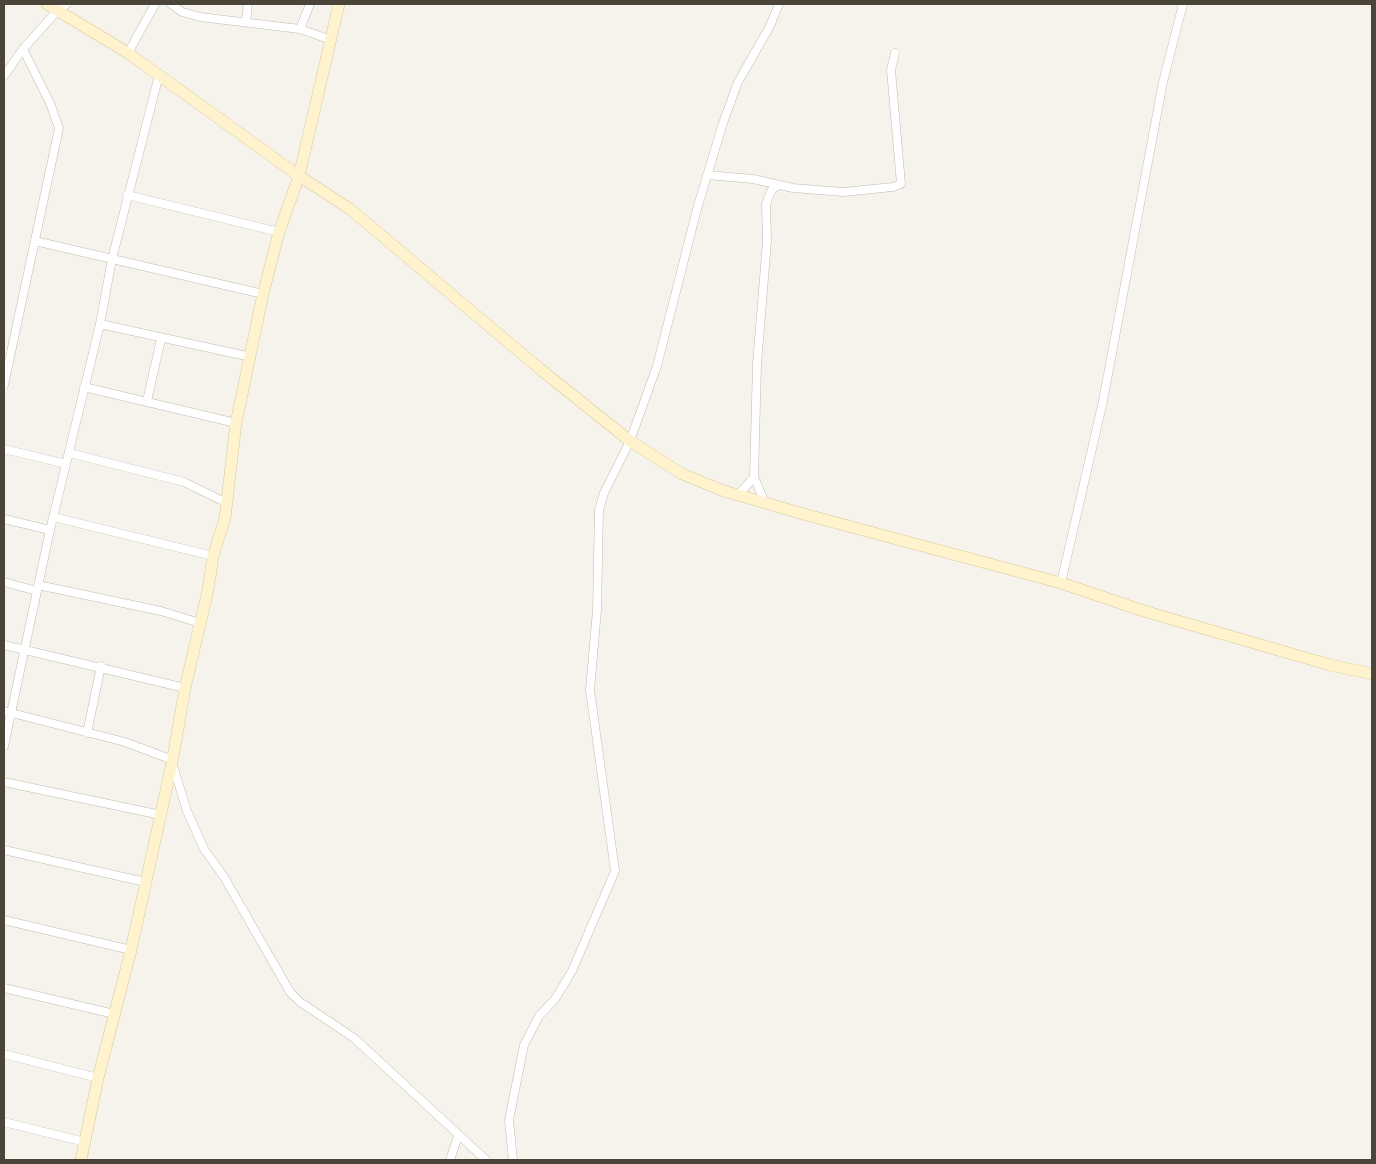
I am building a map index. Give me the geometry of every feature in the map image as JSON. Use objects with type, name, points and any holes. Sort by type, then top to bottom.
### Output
[{"type":"street","points":[[47,4],[62,7],[160,75],[299,176],[350,209],[462,302],[498,336],[630,440],[682,474],[765,503],[1061,583],[1165,617],[1330,665],[1372,674]]},
{"type":"street","points":[[128,53],[155,4]]},
{"type":"street","points":[[171,4],[182,12],[300,29],[331,40]]},
{"type":"street","points":[[246,21],[248,4]]},
{"type":"street","points":[[300,29],[310,4]]},
{"type":"street","points":[[82,1160],[98,1078],[108,1047],[114,1014],[131,950],[161,815],[213,556],[228,503],[236,423],[263,294],[279,232],[299,176],[339,4]]},
{"type":"street","points":[[513,1160],[509,1120],[524,1045],[539,1016],[555,999],[572,971],[615,872],[591,704],[590,668],[597,610],[599,510],[604,493],[630,440],[658,366],[716,141],[738,82],[770,26],[779,4]]},
{"type":"street","points":[[1061,583],[1103,401],[1164,82],[1183,4]]},
{"type":"street","points":[[4,76],[23,49],[62,7]]},
{"type":"street","points":[[4,385],[59,128],[50,103],[23,49]]},
{"type":"street","points":[[707,175],[753,179],[792,188],[843,192],[893,187],[900,184],[891,70],[895,54]]},
{"type":"street","points":[[4,746],[7,712],[25,650],[50,530],[100,324],[112,259],[127,195],[160,75]]},
{"type":"street","points":[[765,503],[754,477],[758,364],[767,240],[766,204],[771,191],[778,185]]},
{"type":"street","points":[[127,195],[279,232]]},
{"type":"street","points":[[35,241],[263,294]]},
{"type":"street","points":[[100,324],[161,339],[251,356]]},
{"type":"street","points":[[147,401],[161,339]]},
{"type":"street","points":[[84,387],[236,423]]},
{"type":"street","points":[[4,449],[66,464]]},
{"type":"street","points":[[69,453],[184,482],[228,503]]},
{"type":"street","points":[[738,495],[754,477]]},
{"type":"street","points":[[53,517],[213,556]]},
{"type":"street","points":[[4,519],[50,530]]},
{"type":"street","points":[[4,582],[161,611],[200,623]]},
{"type":"street","points":[[4,645],[101,666],[185,688]]},
{"type":"street","points":[[87,733],[101,666]]},
{"type":"street","points":[[7,712],[125,742],[172,761]]},
{"type":"street","points":[[172,761],[187,811],[204,849],[224,877],[290,992],[300,1002],[354,1038],[486,1160]]},
{"type":"street","points":[[4,782],[161,815]]},
{"type":"street","points":[[4,850],[145,882]]},
{"type":"street","points":[[4,920],[131,950]]},
{"type":"street","points":[[4,988],[114,1014]]},
{"type":"street","points":[[4,1054],[98,1078]]},
{"type":"street","points":[[4,1122],[85,1142]]},
{"type":"street","points":[[450,1160],[458,1136]]}]
